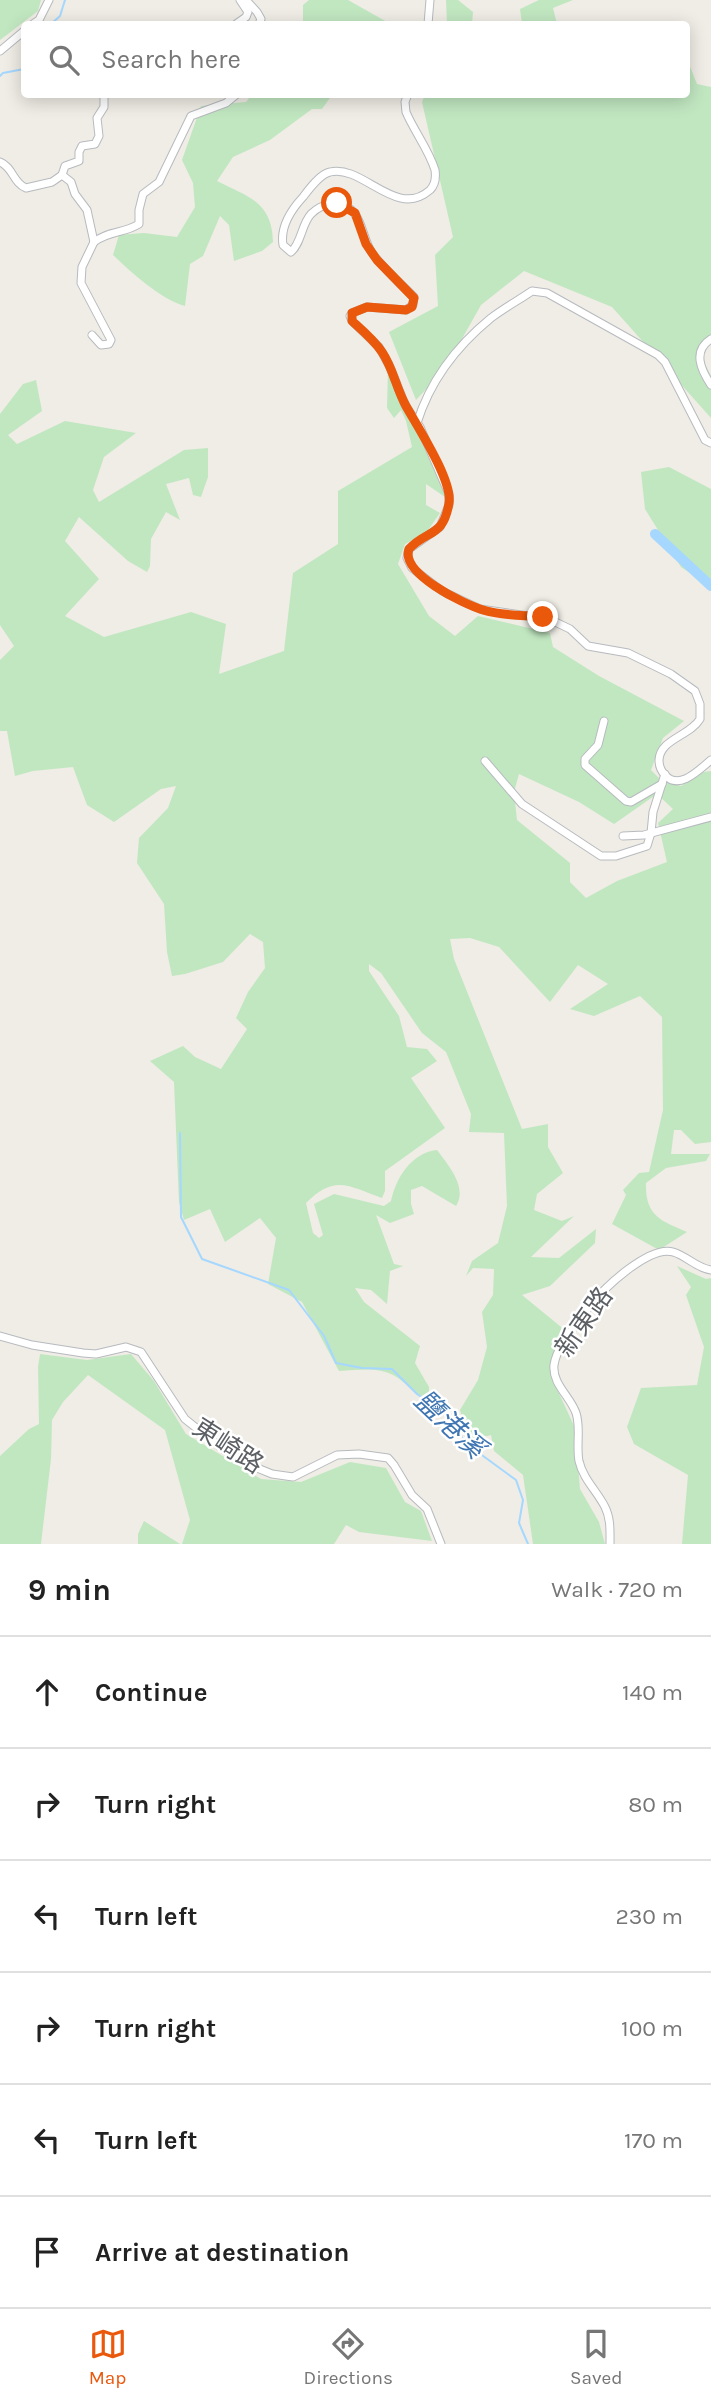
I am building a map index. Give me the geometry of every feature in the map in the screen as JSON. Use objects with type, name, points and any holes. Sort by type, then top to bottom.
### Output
[{"type":"street","points":[[38,21],[49,0]]},
{"type":"street","points":[[240,0],[248,12],[240,21]]},
{"type":"street","points":[[246,0],[257,12],[260,21]]},
{"type":"street","points":[[428,21],[430,0]]},
{"type":"street","points":[[0,60],[0,50],[21,34]]},
{"type":"street","points":[[0,162],[9,167],[17,182],[26,188],[52,182],[62,175],[65,166],[79,161],[82,146],[95,144],[99,136],[97,118],[104,107],[104,98]]},
{"type":"street","points":[[92,335],[101,345],[107,346],[110,342],[99,315],[80,283],[82,267],[94,243],[106,233],[139,225],[143,194],[159,182],[191,116],[226,103],[232,98]]},
{"type":"street","points":[[406,98],[405,112],[436,172],[434,185],[429,191],[416,198],[398,198],[350,174],[338,171],[325,174],[289,214],[282,240],[288,251],[293,251],[310,215],[329,204],[337,203],[355,213],[366,244],[415,300],[412,307],[406,310],[367,307],[352,313],[351,318],[382,351],[405,405],[443,476],[450,499],[440,527],[409,549],[407,558],[412,568],[442,591],[480,609],[549,619],[570,629],[588,646],[633,655],[690,686],[698,697],[700,719],[691,730],[665,747],[659,758],[661,769],[670,780],[682,780],[711,760]]},
{"type":"street","points":[[62,175],[71,182],[75,194],[86,210],[94,243]]},
{"type":"street","points":[[417,423],[432,389],[460,346],[493,317],[532,291],[539,291],[659,355],[705,440],[711,443]]},
{"type":"street","points":[[711,339],[704,344],[699,358],[703,373],[711,385]]},
{"type":"street","points":[[604,721],[598,744],[585,759],[585,765],[626,801],[631,802],[662,784]]},
{"type":"street","points":[[485,761],[522,804],[601,856],[615,856],[647,846],[653,812],[665,775]]},
{"type":"street","points":[[623,836],[651,833],[711,817]]},
{"type":"street","name":"新東路","points":[[610,1544],[608,1515],[586,1479],[579,1459],[579,1430],[575,1411],[555,1376],[556,1357],[604,1288],[620,1275],[656,1254],[674,1252],[698,1267],[711,1270]]},
{"type":"street","name":"東崎路","points":[[0,1336],[32,1345],[83,1353],[96,1354],[126,1347],[141,1352],[191,1424],[245,1463],[272,1474],[293,1476],[337,1455],[359,1454],[388,1458],[412,1495],[427,1509],[441,1544]]},
{"type":"green space","points":[[0,0],[41,0],[38,11],[21,21],[21,24],[0,40]]},
{"type":"green space","points":[[309,0],[348,0],[385,21],[303,21],[303,5]]},
{"type":"green space","points":[[446,0],[458,0],[473,12],[472,21],[447,21]]},
{"type":"green space","points":[[539,0],[573,0],[553,8],[556,21],[522,21],[520,9]]},
{"type":"green space","points":[[690,66],[697,84],[711,87],[711,344],[699,352],[711,376],[711,418],[612,307],[524,271],[481,305],[445,369],[416,400],[389,332],[438,306],[435,255],[453,237],[422,102],[424,98],[690,98]]},
{"type":"green space","points":[[249,98],[330,98],[322,109],[312,109],[270,140],[233,157],[217,181],[248,197],[263,209],[272,228],[273,242],[262,251],[234,261],[229,225],[220,216],[203,256],[190,264],[185,306],[156,291],[113,255],[119,235],[144,233],[177,237],[195,207],[193,183],[182,160],[201,106],[246,102]]},
{"type":"green space","points":[[388,367],[445,490],[445,497],[426,484],[426,505],[440,513],[426,533],[405,544],[398,564],[429,616],[455,636],[478,616],[550,633],[553,647],[599,676],[684,721],[663,738],[651,770],[662,781],[681,786],[704,772],[711,771],[711,1142],[695,1144],[681,1130],[674,1130],[671,1154],[710,1154],[706,1161],[666,1168],[646,1183],[648,1203],[656,1216],[687,1232],[659,1250],[612,1224],[626,1195],[623,1190],[639,1173],[649,1172],[663,1110],[662,1017],[640,996],[594,1016],[570,1009],[608,984],[578,965],[550,1002],[499,947],[470,938],[450,939],[454,959],[522,1129],[548,1124],[548,1147],[563,1173],[537,1194],[534,1210],[562,1221],[574,1216],[531,1257],[559,1258],[596,1229],[595,1243],[550,1286],[522,1295],[566,1331],[551,1365],[552,1378],[575,1428],[580,1489],[599,1522],[605,1544],[533,1544],[523,1475],[494,1451],[491,1435],[483,1437],[486,1448],[467,1433],[460,1410],[478,1380],[487,1347],[482,1312],[493,1295],[494,1269],[473,1268],[466,1276],[472,1261],[498,1243],[507,1206],[504,1133],[469,1132],[471,1114],[446,1052],[422,1033],[381,973],[369,964],[369,971],[399,1016],[407,1047],[427,1049],[437,1061],[411,1078],[445,1128],[385,1171],[385,1191],[382,1198],[342,1185],[325,1188],[306,1203],[313,1233],[319,1238],[323,1235],[314,1204],[334,1194],[384,1206],[391,1201],[406,1168],[412,1161],[428,1152],[437,1150],[451,1169],[460,1191],[456,1206],[422,1186],[411,1190],[414,1214],[390,1223],[376,1215],[394,1264],[403,1266],[390,1271],[387,1304],[371,1290],[355,1288],[364,1302],[420,1346],[415,1363],[429,1387],[429,1399],[387,1373],[372,1370],[339,1371],[302,1302],[268,1284],[276,1238],[260,1218],[225,1242],[210,1209],[184,1220],[179,1202],[174,1082],[150,1061],[183,1046],[195,1057],[221,1069],[247,1029],[236,1018],[248,992],[265,968],[263,942],[250,934],[223,962],[172,976],[167,952],[164,904],[137,863],[139,838],[168,808],[176,786],[161,789],[114,822],[87,805],[73,767],[33,771],[15,776],[7,731],[0,731],[0,660],[14,646],[0,625],[0,414],[23,384],[36,380],[42,411],[8,435],[17,444],[65,421],[136,433],[104,457],[93,490],[99,502],[184,450],[208,448],[208,477],[201,497],[193,495],[189,478],[166,484],[180,520],[166,512],[151,539],[150,566],[147,572],[128,561],[79,517],[65,541],[99,579],[65,616],[104,637],[191,612],[226,624],[219,674],[284,651],[293,573],[338,544],[338,491],[412,447],[401,410],[394,418],[387,408]],"holes":[[[519,774],[579,802],[614,824],[657,794],[673,809],[658,823],[667,862],[617,881],[586,898],[570,882],[570,863],[517,820],[514,792]]]},
{"type":"green space","points":[[669,467],[711,489],[711,587],[681,567],[645,509],[641,472]]},
{"type":"green space","points":[[677,1266],[706,1279],[711,1278],[711,1544],[682,1544],[688,1475],[634,1444],[627,1427],[641,1388],[697,1385],[704,1347],[686,1295],[691,1287]]},
{"type":"green space","points":[[40,1354],[87,1360],[131,1354],[154,1381],[186,1434],[261,1479],[301,1482],[350,1462],[386,1468],[405,1502],[421,1511],[432,1541],[359,1532],[346,1525],[334,1544],[182,1544],[190,1520],[165,1430],[88,1375],[63,1402],[52,1420],[51,1459],[41,1544],[0,1544],[0,1456],[29,1429],[39,1424]]},
{"type":"green space","points":[[144,1521],[180,1544],[138,1544],[138,1534]]},
{"type":"waterway","points":[[54,21],[60,16],[65,0]]},
{"type":"waterway","points":[[0,76],[21,70]]},
{"type":"waterway","points":[[655,534],[711,586]]},
{"type":"waterway","name":"鹽港溪","points":[[180,1133],[181,1217],[202,1259],[289,1290],[324,1336],[336,1363],[362,1368],[392,1369],[417,1394],[453,1419],[464,1442],[516,1480],[523,1500],[519,1523],[528,1544]]},
{"type":"route","points":[[337,203],[355,213],[366,244],[377,260],[414,297],[414,304],[406,310],[367,307],[350,316],[379,347],[390,366],[405,405],[420,427],[449,494],[444,522],[437,531],[412,545],[407,553],[409,563],[442,591],[480,609],[543,617]]}]
